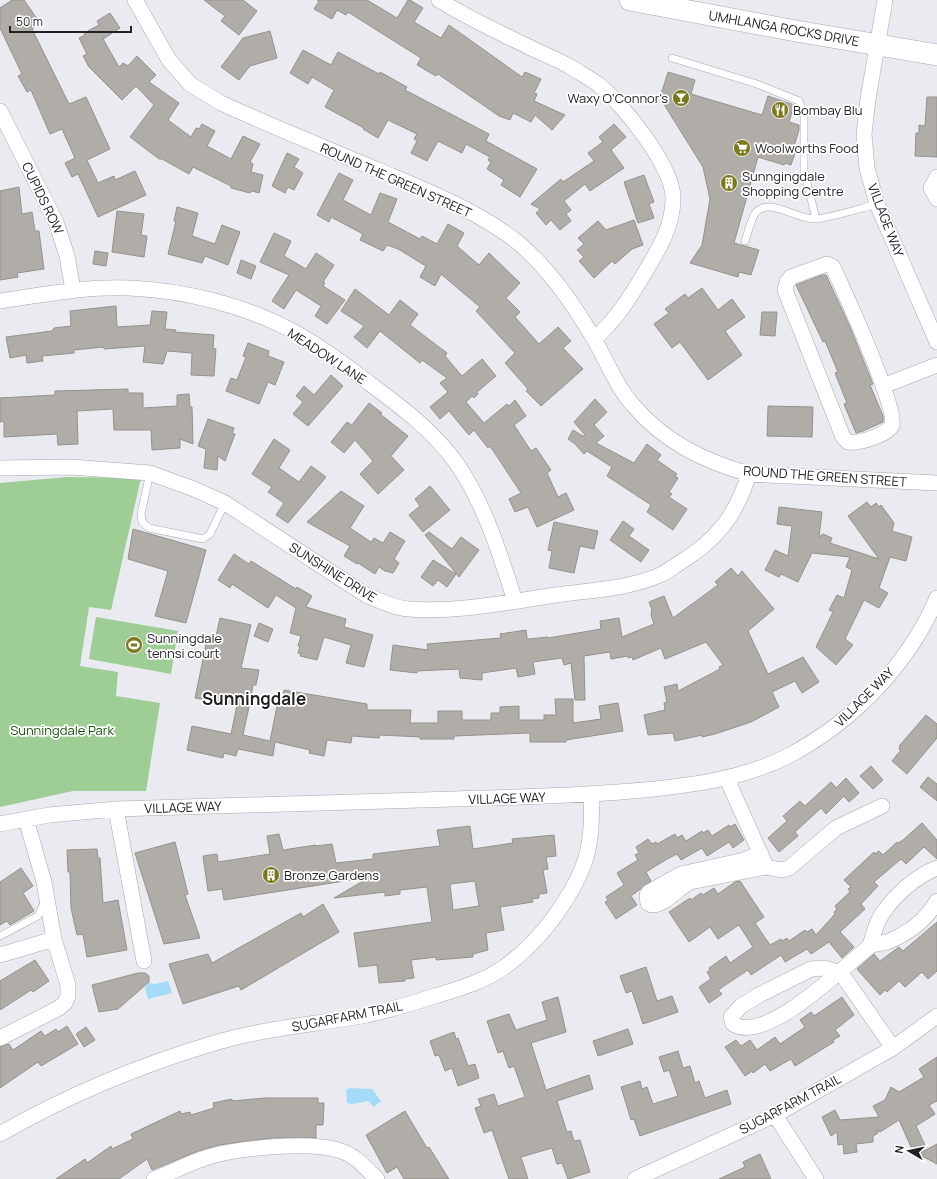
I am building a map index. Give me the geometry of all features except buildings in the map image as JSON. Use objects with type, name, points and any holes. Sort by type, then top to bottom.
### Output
[{"type":"main road","name":"UMHLANGA ROCKS DRIVE","points":[[630,0],[937,55]]},
{"type":"street","name":"ROUND THE GREEN STREET","points":[[135,0],[169,60],[190,84],[221,103],[424,189],[490,223],[516,241],[546,271],[569,300],[594,339],[617,382],[632,404],[650,424],[682,447],[700,457],[722,466],[749,474],[937,483]]},
{"type":"street","points":[[439,0],[485,26],[572,67],[600,86],[622,107],[660,159],[670,178],[674,198],[671,220],[665,240],[624,308],[611,324],[594,339]]},
{"type":"street","name":"VILLAGE WAY","points":[[885,0],[864,134],[867,168],[877,204],[937,342]]},
{"type":"street","name":"CUPIDS ROW","points":[[0,111],[59,229],[67,256],[74,290]]},
{"type":"street","points":[[937,177],[931,188],[937,199]]},
{"type":"street","points":[[827,264],[834,267],[884,386],[892,414],[892,426],[888,431],[859,443],[848,442],[844,438],[785,290],[787,282],[791,277],[827,264]]},
{"type":"street","name":"MEADOW LANE","points":[[0,302],[74,290],[128,288],[167,291],[222,303],[297,333],[345,364],[424,427],[456,463],[479,502],[496,544],[515,601]]},
{"type":"street","points":[[884,386],[937,365]]},
{"type":"street","name":"SUNSHINE DRIVE","points":[[0,468],[71,466],[150,473],[194,488],[225,503],[366,595],[388,605],[408,609],[474,608],[633,584],[661,574],[698,551],[716,536],[728,521],[742,496],[749,474]]},
{"type":"street","name":"VILLAGE WAY","points":[[0,824],[49,814],[116,808],[591,795],[679,787],[727,779],[787,757],[828,732],[854,710],[884,680],[900,660],[917,637],[937,598]]},
{"type":"street","points":[[727,779],[763,860]]},
{"type":"street","name":"SUGARFARM TRAIL","points":[[0,1134],[31,1116],[121,1076],[219,1042],[370,1014],[414,1003],[464,988],[503,968],[545,930],[570,895],[584,867],[591,841],[593,823],[591,795]]},
{"type":"street","points":[[763,860],[690,882],[682,886],[662,903],[652,905],[648,903],[647,895],[649,892],[674,877],[740,861],[763,860],[782,870],[789,868],[836,828],[882,806]]},
{"type":"street","points":[[116,808],[144,961]]},
{"type":"street","points":[[0,1038],[65,1002],[68,996],[68,985],[54,939],[47,897],[38,858],[26,819]]},
{"type":"street","points":[[893,1048],[841,973],[824,968],[811,969],[793,976],[741,1006],[731,1017],[733,1024],[738,1027],[750,1027],[768,1021],[789,1011],[841,973],[870,946],[882,914],[895,898],[915,880],[937,868]]},
{"type":"street","points":[[870,946],[887,942],[911,930],[925,918],[937,901]]},
{"type":"street","points":[[0,955],[54,939]]},
{"type":"street","name":"SUGARFARM TRAIL","points":[[635,1179],[775,1115],[893,1048],[937,1016]]},
{"type":"street","points":[[775,1115],[816,1179]]},
{"type":"street","points":[[154,1179],[208,1157],[243,1150],[312,1146],[339,1150],[360,1162],[377,1179]]},
{"type":"lane","points":[[672,58],[757,84],[799,101],[804,114],[804,171],[816,219]]},
{"type":"lane","points":[[745,241],[756,213],[771,206],[795,215],[816,219],[877,204]]},
{"type":"lane","points":[[150,473],[141,514],[142,522],[150,528],[203,539],[210,534],[225,503]]},
{"type":"lane","points":[[0,936],[38,916],[47,897]]},
{"type":"green space","name":"Sunningdale Park","points":[[67,477],[141,478],[111,610],[89,607],[80,666],[118,672],[116,696],[160,703],[146,791],[73,791],[0,807],[0,483]]},
{"type":"green space","name":"Sunningdale tennsi court","points":[[96,617],[178,631],[171,674],[89,659]]},
{"type":"water","points":[[168,981],[172,993],[148,999],[145,988],[149,983],[155,984]]},
{"type":"water","points":[[349,1088],[372,1089],[381,1101],[374,1107],[368,1101],[352,1104],[347,1103],[346,1090]]},
{"type":"place","name":"Waxy O'Connor's","points":[[681,98]]},
{"type":"place","name":"Bombay Blu","points":[[780,110]]},
{"type":"place","name":"Woolworths Food","points":[[742,148]]},
{"type":"place","name":"Sunngingdale Shopping Centre","points":[[729,183]]},
{"type":"place","name":"Sunningdale tennsi court","points":[[134,645]]},
{"type":"place","name":"Bronze Gardens","points":[[271,875]]},
{"type":"district","name":"Sunningdale","points":[[254,698]]}]
